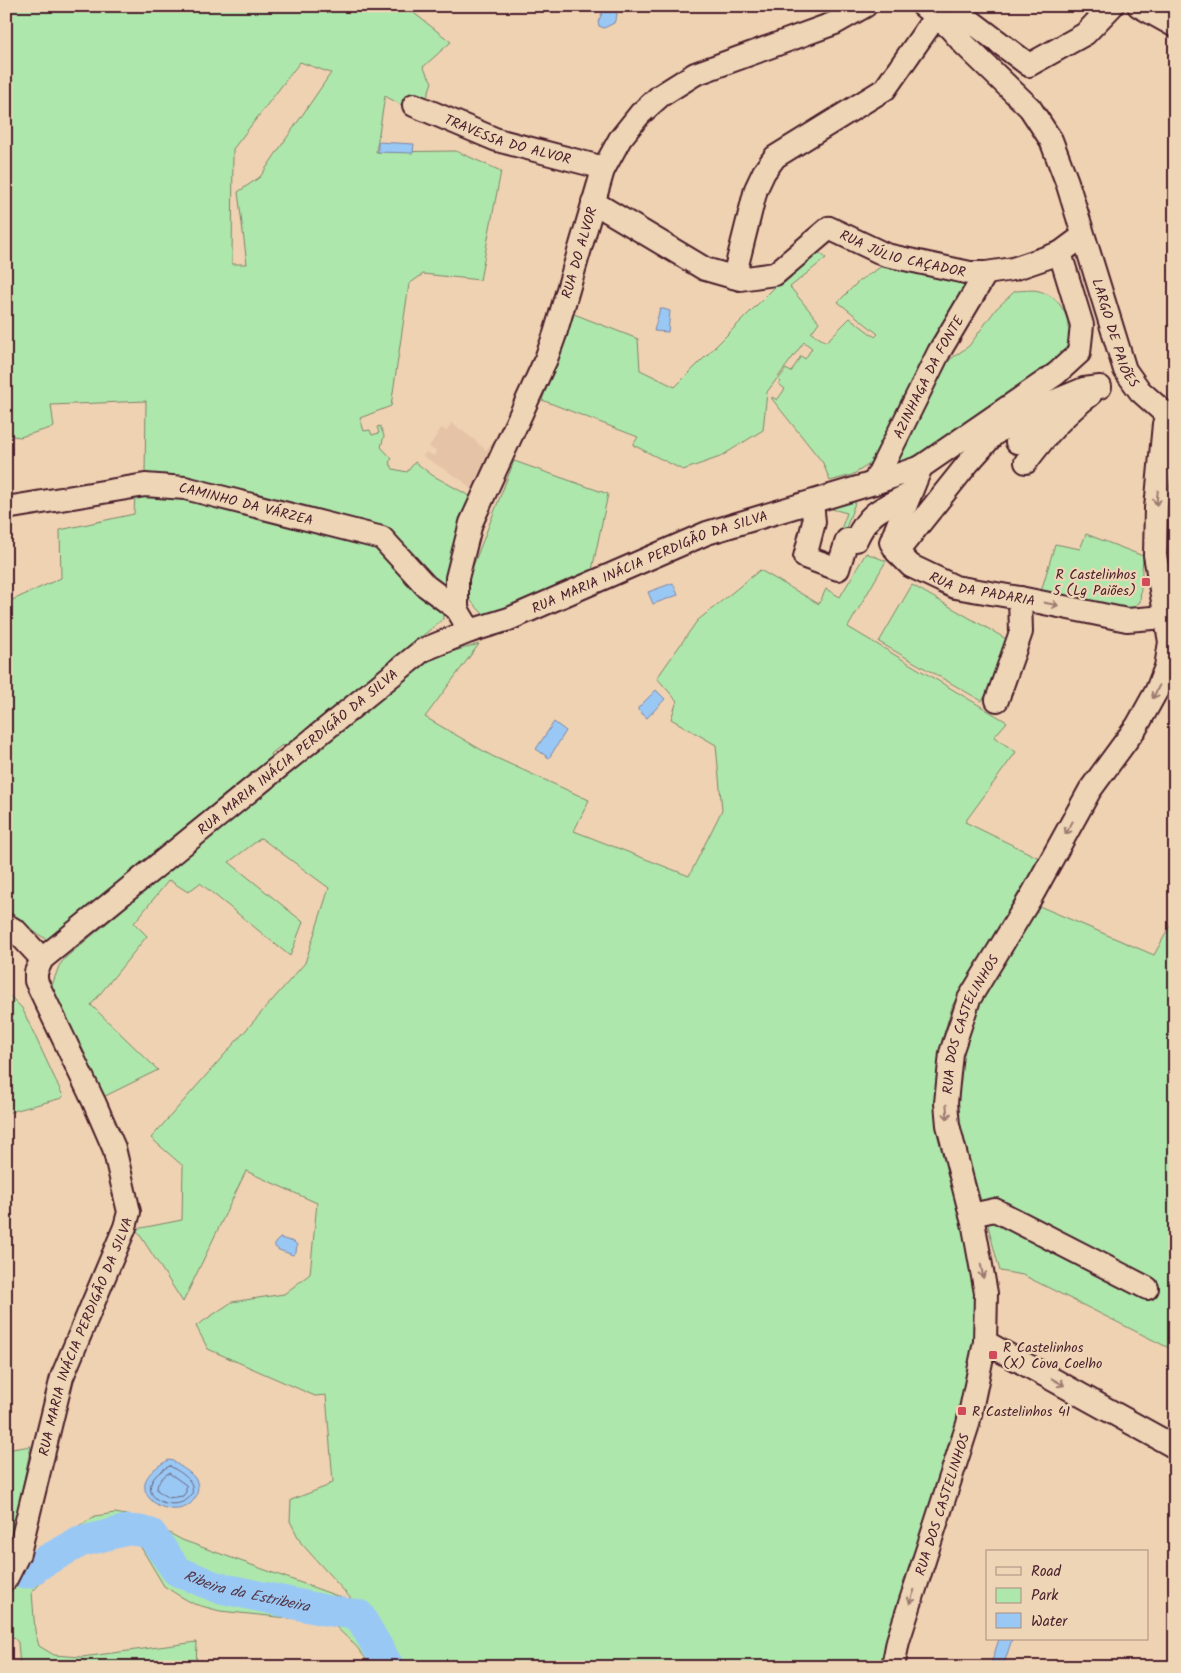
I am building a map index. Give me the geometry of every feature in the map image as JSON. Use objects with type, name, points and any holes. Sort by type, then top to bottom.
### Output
[{"type":"street","points":[[734,277],[756,189],[764,172],[775,157],[885,89],[937,17],[968,19],[1030,65],[1085,34],[1112,6]]},
{"type":"street","points":[[1139,6],[1175,26]]},
{"type":"street","name":"RUA DO ALVOR","points":[[457,610],[457,578],[471,523],[556,334],[604,168],[620,139],[640,114],[660,96],[696,74],[834,23],[859,7]]},
{"type":"street","name":"LARGO DE PAIÕES","points":[[937,17],[1030,108],[1051,140],[1125,370],[1140,390],[1172,414]]},
{"type":"street","name":"TRAVESSA DO ALVOR","points":[[414,105],[497,140],[604,168]]},
{"type":"street","name":"RUA JÚLIO CAÇADOR","points":[[593,202],[705,269],[740,279],[775,274],[829,228],[886,254],[970,273],[986,274],[1012,269],[1060,253]]},
{"type":"street","points":[[1060,253],[1083,236]]},
{"type":"street","name":"RUA MARIA INÁCIA PERDIGÃO DA SILVA","points":[[6,1579],[19,1553],[62,1377],[126,1227],[129,1212],[114,1148],[36,981],[36,972],[42,959],[424,650],[510,619],[707,533],[874,483],[920,467],[1056,374],[1080,354],[1082,325],[1060,253]]},
{"type":"street","name":"AZINHAGA DA FONTE","points":[[874,483],[939,352],[986,274]]},
{"type":"street","points":[[1050,404],[1028,425],[1021,452],[1048,431],[1072,408],[1125,370]]},
{"type":"street","points":[[920,467],[891,542],[897,552],[993,435],[1019,416],[1084,389],[1100,388]]},
{"type":"street","name":"RUA DOS CASTELINHOS","points":[[892,1667],[900,1633],[968,1424],[985,1342],[986,1293],[971,1215],[948,1125],[948,1078],[951,1053],[968,998],[1031,897],[1090,790],[1137,726],[1157,690],[1166,667],[1170,642],[1155,555],[1156,508],[1164,424],[1172,414]]},
{"type":"street","name":"CAMINHO DA VÁRZEA","points":[[6,508],[145,486],[186,488],[382,538],[426,586],[457,610]]},
{"type":"street","points":[[812,502],[814,522],[805,557],[838,569],[847,540],[856,540],[862,527],[872,514],[910,494]]},
{"type":"street","name":"RUA DA PADARIA","points":[[897,552],[911,566],[955,587],[1127,620],[1166,617]]},
{"type":"street","points":[[997,700],[1021,632],[1020,598]]},
{"type":"street","points":[[457,610],[470,632]]},
{"type":"street","points":[[6,925],[16,931],[42,959]]},
{"type":"street","points":[[971,1215],[994,1210],[1147,1288]]},
{"type":"street","points":[[985,1342],[1175,1447]]},
{"type":"shaded area","points":[[451,423],[486,450],[491,444],[499,449],[475,494],[463,481],[423,456],[426,452],[434,456],[436,451],[429,447],[441,428],[447,431]]},
{"type":"green space","points":[[6,6],[415,6],[410,10],[451,42],[423,67],[432,82],[425,103],[409,109],[385,96],[376,152],[456,151],[501,171],[480,280],[423,274],[409,284],[391,406],[360,418],[364,431],[370,430],[372,435],[379,433],[377,427],[380,426],[384,436],[381,447],[392,459],[389,462],[393,469],[407,472],[415,462],[432,475],[473,498],[447,585],[437,586],[390,536],[145,476],[146,401],[51,405],[54,427],[20,437],[6,435]],"holes":[[[300,62],[331,73],[260,177],[238,192],[247,264],[232,264],[233,149]]]},
{"type":"green space","points":[[814,248],[826,258],[790,287],[819,322],[811,333],[826,342],[850,318],[875,337],[878,334],[838,302],[860,280],[887,263],[972,279],[880,458],[852,475],[830,481],[823,463],[772,399],[772,397],[777,400],[785,389],[779,384],[781,382],[778,380],[786,369],[791,372],[801,356],[805,359],[812,348],[804,342],[767,392],[763,430],[720,457],[683,470],[633,445],[638,437],[542,400],[574,314],[638,339],[640,370],[675,387]]},
{"type":"green space","points":[[1036,290],[1054,299],[1063,310],[1069,324],[1071,341],[1060,356],[914,458],[892,468],[948,361],[969,346],[996,309],[1015,291]]},
{"type":"green space","points":[[514,461],[608,494],[592,570],[493,616],[483,614],[470,600],[468,579]]},
{"type":"green space","points":[[912,479],[911,483],[856,500],[845,531],[841,529],[847,513],[832,509],[832,507]]},
{"type":"green space","points":[[135,493],[185,496],[378,544],[443,614],[443,619],[287,747],[282,745],[271,754],[273,758],[53,943],[6,915],[6,603],[61,578],[60,530],[134,514]]},
{"type":"green space","points":[[1086,534],[1143,556],[1140,602],[1128,612],[1040,595],[1055,544],[1080,549]]},
{"type":"green space","points":[[866,553],[886,561],[848,627],[1007,722],[994,737],[1016,752],[965,822],[1039,858],[953,1004],[942,1040],[938,1126],[977,1289],[974,1347],[961,1411],[885,1667],[372,1667],[356,1646],[335,1626],[317,1621],[220,1611],[194,1604],[164,1586],[139,1544],[125,1538],[78,1549],[42,1571],[47,1576],[32,1592],[35,1631],[39,1646],[54,1655],[82,1657],[197,1642],[196,1667],[20,1667],[18,1642],[12,1636],[6,1638],[6,1564],[24,1557],[29,1560],[95,1516],[115,1513],[142,1518],[182,1540],[354,1602],[301,1543],[290,1521],[291,1500],[333,1482],[326,1395],[315,1396],[208,1349],[196,1326],[232,1302],[284,1294],[310,1274],[317,1203],[246,1171],[183,1302],[136,1229],[182,1220],[183,1166],[151,1138],[305,963],[329,888],[261,838],[229,862],[303,922],[290,956],[200,883],[188,892],[169,880],[134,923],[147,936],[91,1005],[158,1070],[99,1099],[50,991],[59,966],[65,958],[402,678],[434,657],[479,644],[425,717],[492,756],[589,800],[574,831],[689,876],[722,810],[716,745],[671,719],[677,701],[657,678],[697,621],[760,570],[819,604],[826,589],[840,597]]},
{"type":"green space","points":[[912,585],[1015,644],[982,701],[879,642]]},
{"type":"green space","points":[[1039,906],[1154,955],[1175,917],[1175,1351],[1023,1275],[1000,1271],[962,1133],[959,1114],[959,1084],[963,1056],[970,1029],[980,1003],[992,978]]},
{"type":"green space","points":[[6,992],[22,1008],[63,1096],[62,1098],[6,1113]]},
{"type":"green space","points":[[31,1446],[11,1545],[6,1540],[6,1450]]},
{"type":"water","points":[[611,6],[615,8],[617,15],[614,23],[604,28],[599,26],[598,22],[605,7]]},
{"type":"water","points":[[378,142],[414,144],[413,153],[378,152]]},
{"type":"water","points":[[660,308],[670,311],[668,332],[654,331]]},
{"type":"water","points":[[673,583],[678,595],[653,604],[648,592]]},
{"type":"water","points":[[656,690],[665,699],[647,718],[638,708]]},
{"type":"water","points":[[554,722],[566,731],[549,758],[536,749]]},
{"type":"water","points":[[280,1238],[294,1242],[297,1245],[296,1252],[293,1255],[275,1247],[275,1243]]},
{"type":"water","points":[[169,1460],[192,1474],[198,1484],[195,1498],[186,1506],[175,1509],[163,1507],[153,1502],[146,1493],[145,1483],[152,1471]]},
{"type":"water","points":[[999,1640],[1012,1640],[1003,1667],[990,1667]]},
{"type":"waterway","name":"Ribeira da Estribeira","points":[[15,1572],[28,1573],[43,1562],[80,1542],[127,1530],[140,1531],[151,1534],[177,1571],[216,1587],[324,1610],[359,1615],[389,1667]]},
{"type":"place","name":"R Castelinhos 5 (Lg Paiões)","points":[[1146,582]]},
{"type":"place","name":"R Castelinhos (X) Cova Coelho","points":[[993,1355]]},
{"type":"place","name":"R Castelinhos 41","points":[[962,1411]]}]
